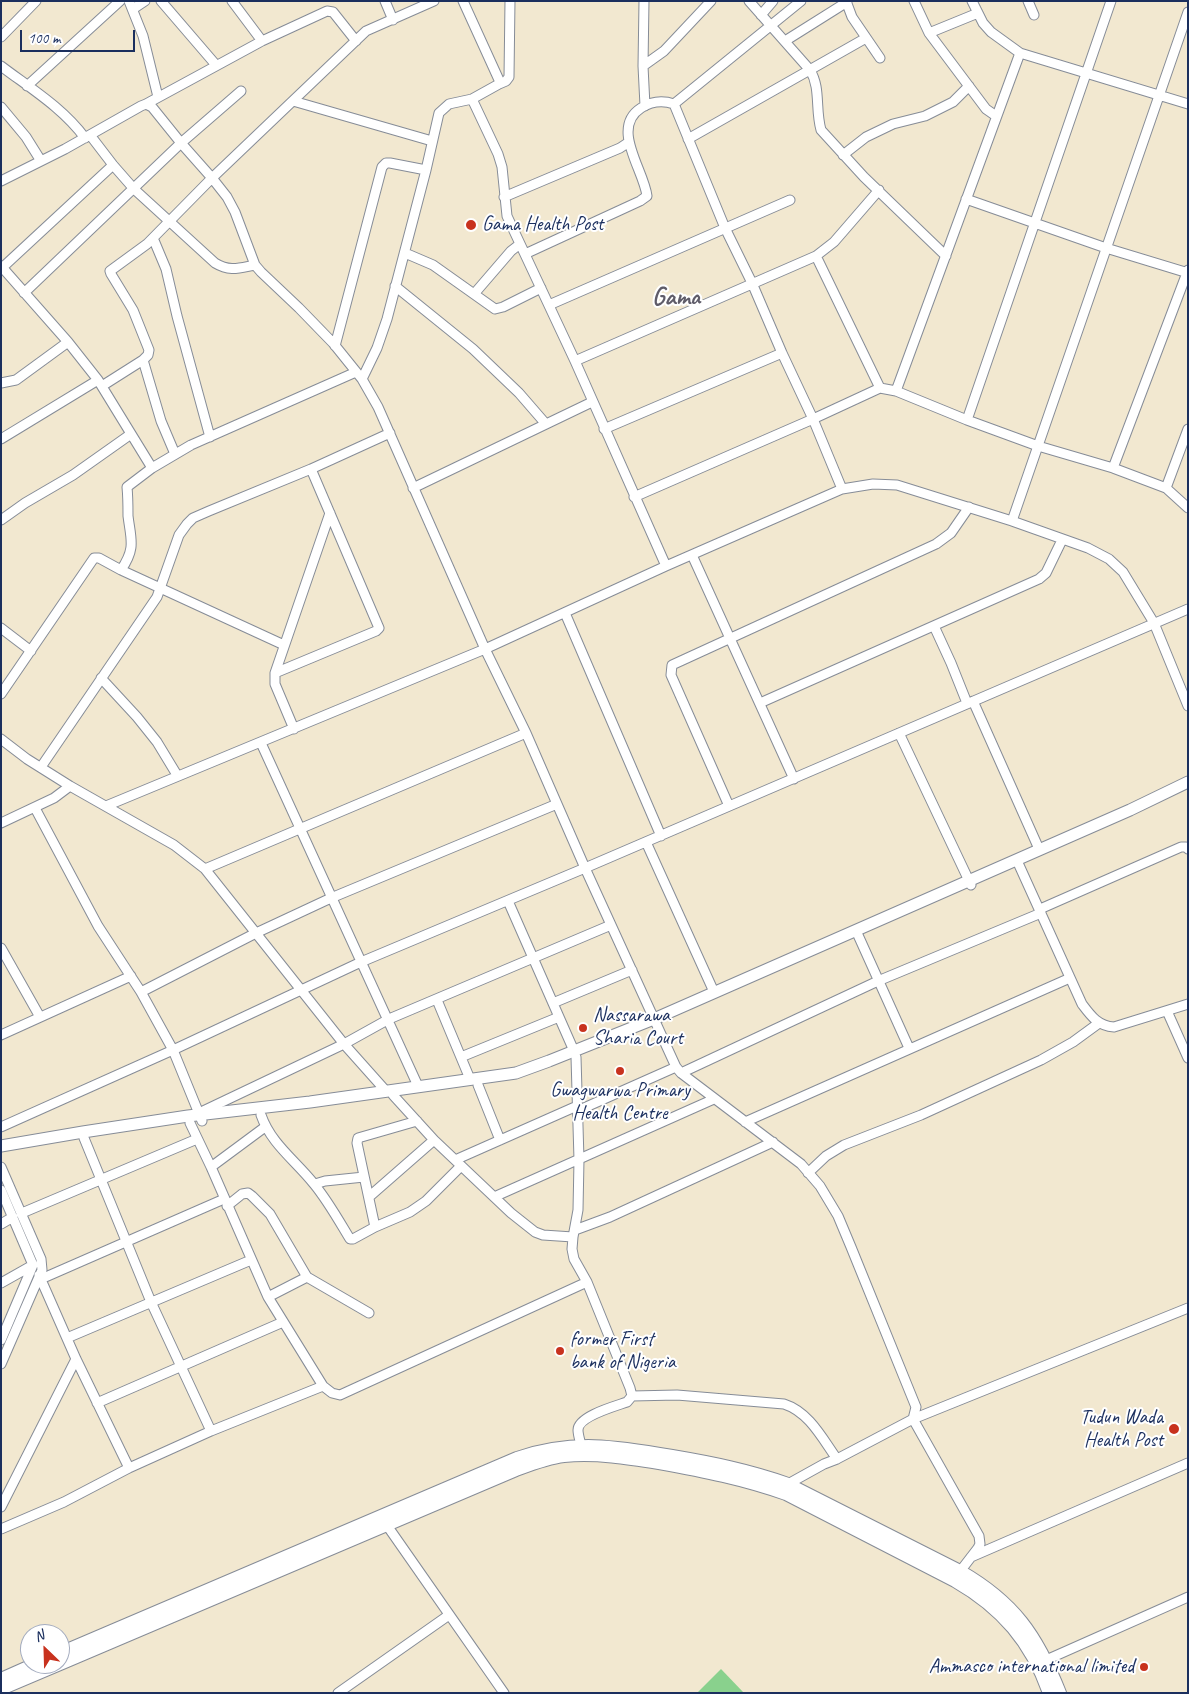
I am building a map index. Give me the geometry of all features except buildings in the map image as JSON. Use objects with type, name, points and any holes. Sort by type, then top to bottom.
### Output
[{"type":"main road","points":[[70,1649],[517,1458],[554,1448],[582,1450],[630,1448],[743,1469],[788,1484],[958,1576],[991,1604],[1020,1636],[1041,1670],[1049,1693]]},
{"type":"main road","points":[[70,1660],[516,1470],[582,1450],[605,1456],[714,1473],[763,1486],[786,1494],[990,1591],[1015,1613],[1035,1640],[1060,1693]]},
{"type":"main road","points":[[1,1678],[20,1670]]},
{"type":"main road","points":[[1,1689],[36,1674]]},
{"type":"street","points":[[1,37],[36,1]]},
{"type":"street","points":[[27,86],[120,1]]},
{"type":"street","points":[[145,1],[131,5],[143,36],[158,97]]},
{"type":"street","points":[[162,1],[216,65]]},
{"type":"street","points":[[232,1],[262,41]]},
{"type":"street","points":[[385,1],[393,20]]},
{"type":"street","points":[[1,439],[143,360],[148,355],[149,350],[146,339],[133,310],[110,274],[110,271],[153,238],[168,220],[371,28],[434,1]]},
{"type":"street","points":[[463,1],[500,80],[499,84]]},
{"type":"street","points":[[121,570],[128,560],[133,543],[128,516],[127,487],[175,454],[210,437],[359,375],[377,348],[387,319],[439,113],[448,104],[472,99],[506,81],[509,77],[510,1]]},
{"type":"street","points":[[644,1],[643,66],[645,106]]},
{"type":"street","points":[[643,66],[664,51],[711,1]]},
{"type":"street","points":[[749,1],[816,79],[821,130],[843,155],[946,256]]},
{"type":"street","points":[[761,15],[773,1]]},
{"type":"street","points":[[674,104],[801,1]]},
{"type":"street","points":[[914,1],[929,33],[986,109],[996,116]]},
{"type":"street","points":[[972,1],[982,22],[1020,53],[1188,104]]},
{"type":"street","points":[[1028,1],[1034,15]]},
{"type":"street","points":[[967,420],[1111,1]]},
{"type":"street","points":[[785,41],[834,5],[846,2],[852,17],[880,58]]},
{"type":"street","points":[[1,181],[262,41],[330,10],[356,41]]},
{"type":"street","points":[[1012,521],[1188,12]]},
{"type":"street","points":[[929,33],[978,13]]},
{"type":"street","points":[[688,138],[866,38]]},
{"type":"street","points":[[896,391],[1020,53]]},
{"type":"street","points":[[1,66],[56,107],[87,136],[134,189],[222,268],[234,269],[256,265]]},
{"type":"street","points":[[843,155],[866,137],[894,124],[924,116],[953,102],[970,86]]},
{"type":"street","points":[[24,293],[181,143],[241,90]]},
{"type":"street","points":[[472,99],[498,154],[502,167],[505,213],[550,305],[666,566]]},
{"type":"street","points":[[293,101],[432,141]]},
{"type":"street","points":[[524,254],[640,201],[647,196],[628,142],[629,122],[635,112],[645,106],[666,101],[674,104],[725,228],[752,283],[813,419],[842,489]]},
{"type":"street","points":[[146,104],[152,107],[227,197],[256,265],[267,279],[299,308],[359,375],[390,433],[485,649],[526,733],[585,868],[678,1070],[801,1164],[820,1186],[838,1216],[916,1407],[913,1419],[979,1536],[980,1544],[978,1548],[969,1558],[958,1576]]},
{"type":"street","points":[[1,107],[26,137],[41,161]]},
{"type":"street","points":[[504,198],[620,148],[628,142]]},
{"type":"street","points":[[335,346],[382,167],[386,163],[390,163],[426,170]]},
{"type":"street","points":[[113,165],[2,267],[68,342],[100,383],[152,468]]},
{"type":"street","points":[[575,361],[816,256],[834,242],[879,190]]},
{"type":"street","points":[[966,199],[1106,248],[1187,272],[1113,468]]},
{"type":"street","points":[[550,305],[790,200]]},
{"type":"street","points":[[153,238],[166,269],[210,437]]},
{"type":"street","points":[[474,294],[520,244]]},
{"type":"street","points":[[405,253],[433,265],[495,309],[541,288]]},
{"type":"street","points":[[816,256],[880,388]]},
{"type":"street","points":[[395,286],[473,349],[519,393],[545,423]]},
{"type":"street","points":[[1,383],[16,380],[68,342]]},
{"type":"street","points":[[604,429],[782,353]]},
{"type":"street","points":[[143,360],[161,421],[175,454]]},
{"type":"street","points":[[634,497],[880,388],[896,391],[1038,446],[1113,468],[1166,488],[1188,508]]},
{"type":"street","points":[[414,488],[545,423],[592,402]]},
{"type":"street","points":[[1166,488],[1188,429]]},
{"type":"street","points":[[41,768],[157,597],[180,535],[193,518],[311,469],[390,433]]},
{"type":"street","points":[[1,520],[131,434]]},
{"type":"street","points":[[275,672],[376,631],[379,628],[311,469]]},
{"type":"street","points":[[106,806],[485,649],[692,554],[842,489],[873,484],[897,485],[969,507],[1088,548],[1109,559],[1123,572],[1154,623],[1188,706]]},
{"type":"street","points":[[729,806],[671,671],[672,665],[936,544],[951,533],[969,507]]},
{"type":"street","points":[[294,729],[275,684],[275,672],[330,513]]},
{"type":"street","points":[[760,703],[1039,579],[1046,573],[1062,540]]},
{"type":"street","points":[[692,554],[794,779]]},
{"type":"street","points":[[1,694],[94,558],[98,558],[284,645]]},
{"type":"street","points":[[1,1127],[173,1050],[361,962],[661,836],[1188,610]]},
{"type":"street","points":[[564,613],[661,836]]},
{"type":"street","points":[[934,626],[1039,849]]},
{"type":"street","points":[[1,628],[31,651]]},
{"type":"street","points":[[101,678],[138,717],[157,742],[177,775]]},
{"type":"street","points":[[205,870],[526,733]]},
{"type":"street","points":[[899,733],[970,883]]},
{"type":"street","points":[[1,739],[70,786],[174,845],[205,870],[344,1044],[434,1140],[511,1213],[535,1232],[543,1235],[574,1233],[773,1142]]},
{"type":"street","points":[[261,743],[331,898],[389,1019],[418,1086]]},
{"type":"street","points":[[200,1116],[261,1115],[389,1093],[418,1086],[518,1078],[858,935],[1039,849],[1130,810],[1188,782]]},
{"type":"street","points":[[1,823],[62,794],[70,786]]},
{"type":"street","points":[[655,1021],[714,992],[970,883],[1019,865],[1188,790]]},
{"type":"street","points":[[141,992],[256,933],[331,898],[557,804]]},
{"type":"street","points":[[35,808],[98,926],[141,992],[173,1050],[200,1116]]},
{"type":"street","points":[[646,842],[714,992]]},
{"type":"street","points":[[261,1115],[272,1139],[315,1184],[350,1239],[355,1240],[375,1227],[410,1212],[426,1201],[458,1163],[500,1140],[577,1108],[678,1070],[1181,847],[1188,849]]},
{"type":"street","points":[[1019,865],[1082,1004],[1099,1023],[1103,1026],[1114,1028],[1188,1004]]},
{"type":"street","points":[[508,901],[575,1054],[579,1160],[578,1210],[572,1249],[574,1259],[587,1282],[632,1396],[628,1402],[585,1418],[579,1424],[578,1430],[582,1450]]},
{"type":"street","points":[[1,1153],[84,1138],[190,1123],[200,1116],[344,1044],[389,1019],[611,925]]},
{"type":"street","points":[[858,935],[909,1048]]},
{"type":"street","points":[[1,948],[40,1017]]},
{"type":"street","points":[[554,1003],[632,970]]},
{"type":"street","points":[[1,1035],[131,976]]},
{"type":"street","points":[[745,1122],[1070,978]]},
{"type":"street","points":[[437,1000],[461,1057],[500,1140]]},
{"type":"street","points":[[1167,1011],[1188,1058]]},
{"type":"street","points":[[461,1057],[559,1017]]},
{"type":"street","points":[[808,1173],[826,1156],[844,1145],[921,1115],[1041,1060],[1073,1042],[1099,1023]]},
{"type":"street","points":[[1,1146],[83,1132],[200,1116],[474,1082]]},
{"type":"street","points":[[494,1197],[714,1099]]},
{"type":"street","points":[[375,1227],[370,1196],[357,1143],[358,1138],[416,1121]]},
{"type":"street","points":[[190,1123],[268,1297],[323,1386],[332,1394],[340,1395],[587,1282]]},
{"type":"street","points":[[211,1167],[265,1127]]},
{"type":"street","points":[[84,1138],[151,1302],[211,1431]]},
{"type":"street","points":[[1,1224],[17,1215],[197,1139]]},
{"type":"street","points":[[370,1196],[434,1140]]},
{"type":"street","points":[[1,1167],[33,1265],[1,1340]]},
{"type":"street","points":[[315,1184],[364,1177]]},
{"type":"street","points":[[1,1190],[41,1259],[42,1270],[1,1364]]},
{"type":"street","points":[[40,1277],[248,1193],[270,1214],[307,1277],[369,1313]]},
{"type":"street","points":[[67,1338],[251,1260]]},
{"type":"street","points":[[1,1283],[33,1265]]},
{"type":"street","points":[[40,1277],[76,1359],[129,1468]]},
{"type":"street","points":[[268,1297],[307,1277]]},
{"type":"street","points":[[788,1484],[913,1419],[1188,1308]]},
{"type":"street","points":[[97,1403],[282,1322]]},
{"type":"street","points":[[1,1507],[76,1359]]},
{"type":"street","points":[[1,1529],[64,1502],[129,1468],[211,1431],[323,1386]]},
{"type":"street","points":[[632,1396],[677,1395],[784,1404],[794,1408],[808,1419],[837,1459]]},
{"type":"street","points":[[969,1558],[1188,1463]]},
{"type":"street","points":[[386,1524],[504,1693]]},
{"type":"street","points":[[1046,1660],[1188,1597]]},
{"type":"street","points":[[338,1693],[449,1615]]},
{"type":"green space","points":[[721,1669],[744,1693],[697,1693]]},
{"type":"place","name":"Gama Health Post","points":[[471,225]]},
{"type":"place","name":"Nassarawa Sharia Court","points":[[583,1028]]},
{"type":"place","name":"Gwagwarwa Primary Health Centre","points":[[620,1071]]},
{"type":"place","name":"former First bank of Nigeria","points":[[560,1351]]},
{"type":"place","name":"Tudun Wada Health Post","points":[[1174,1429]]},
{"type":"place","name":"Ammasco international limited","points":[[1144,1667]]},
{"type":"district","name":"Gama","points":[[676,297]]}]
